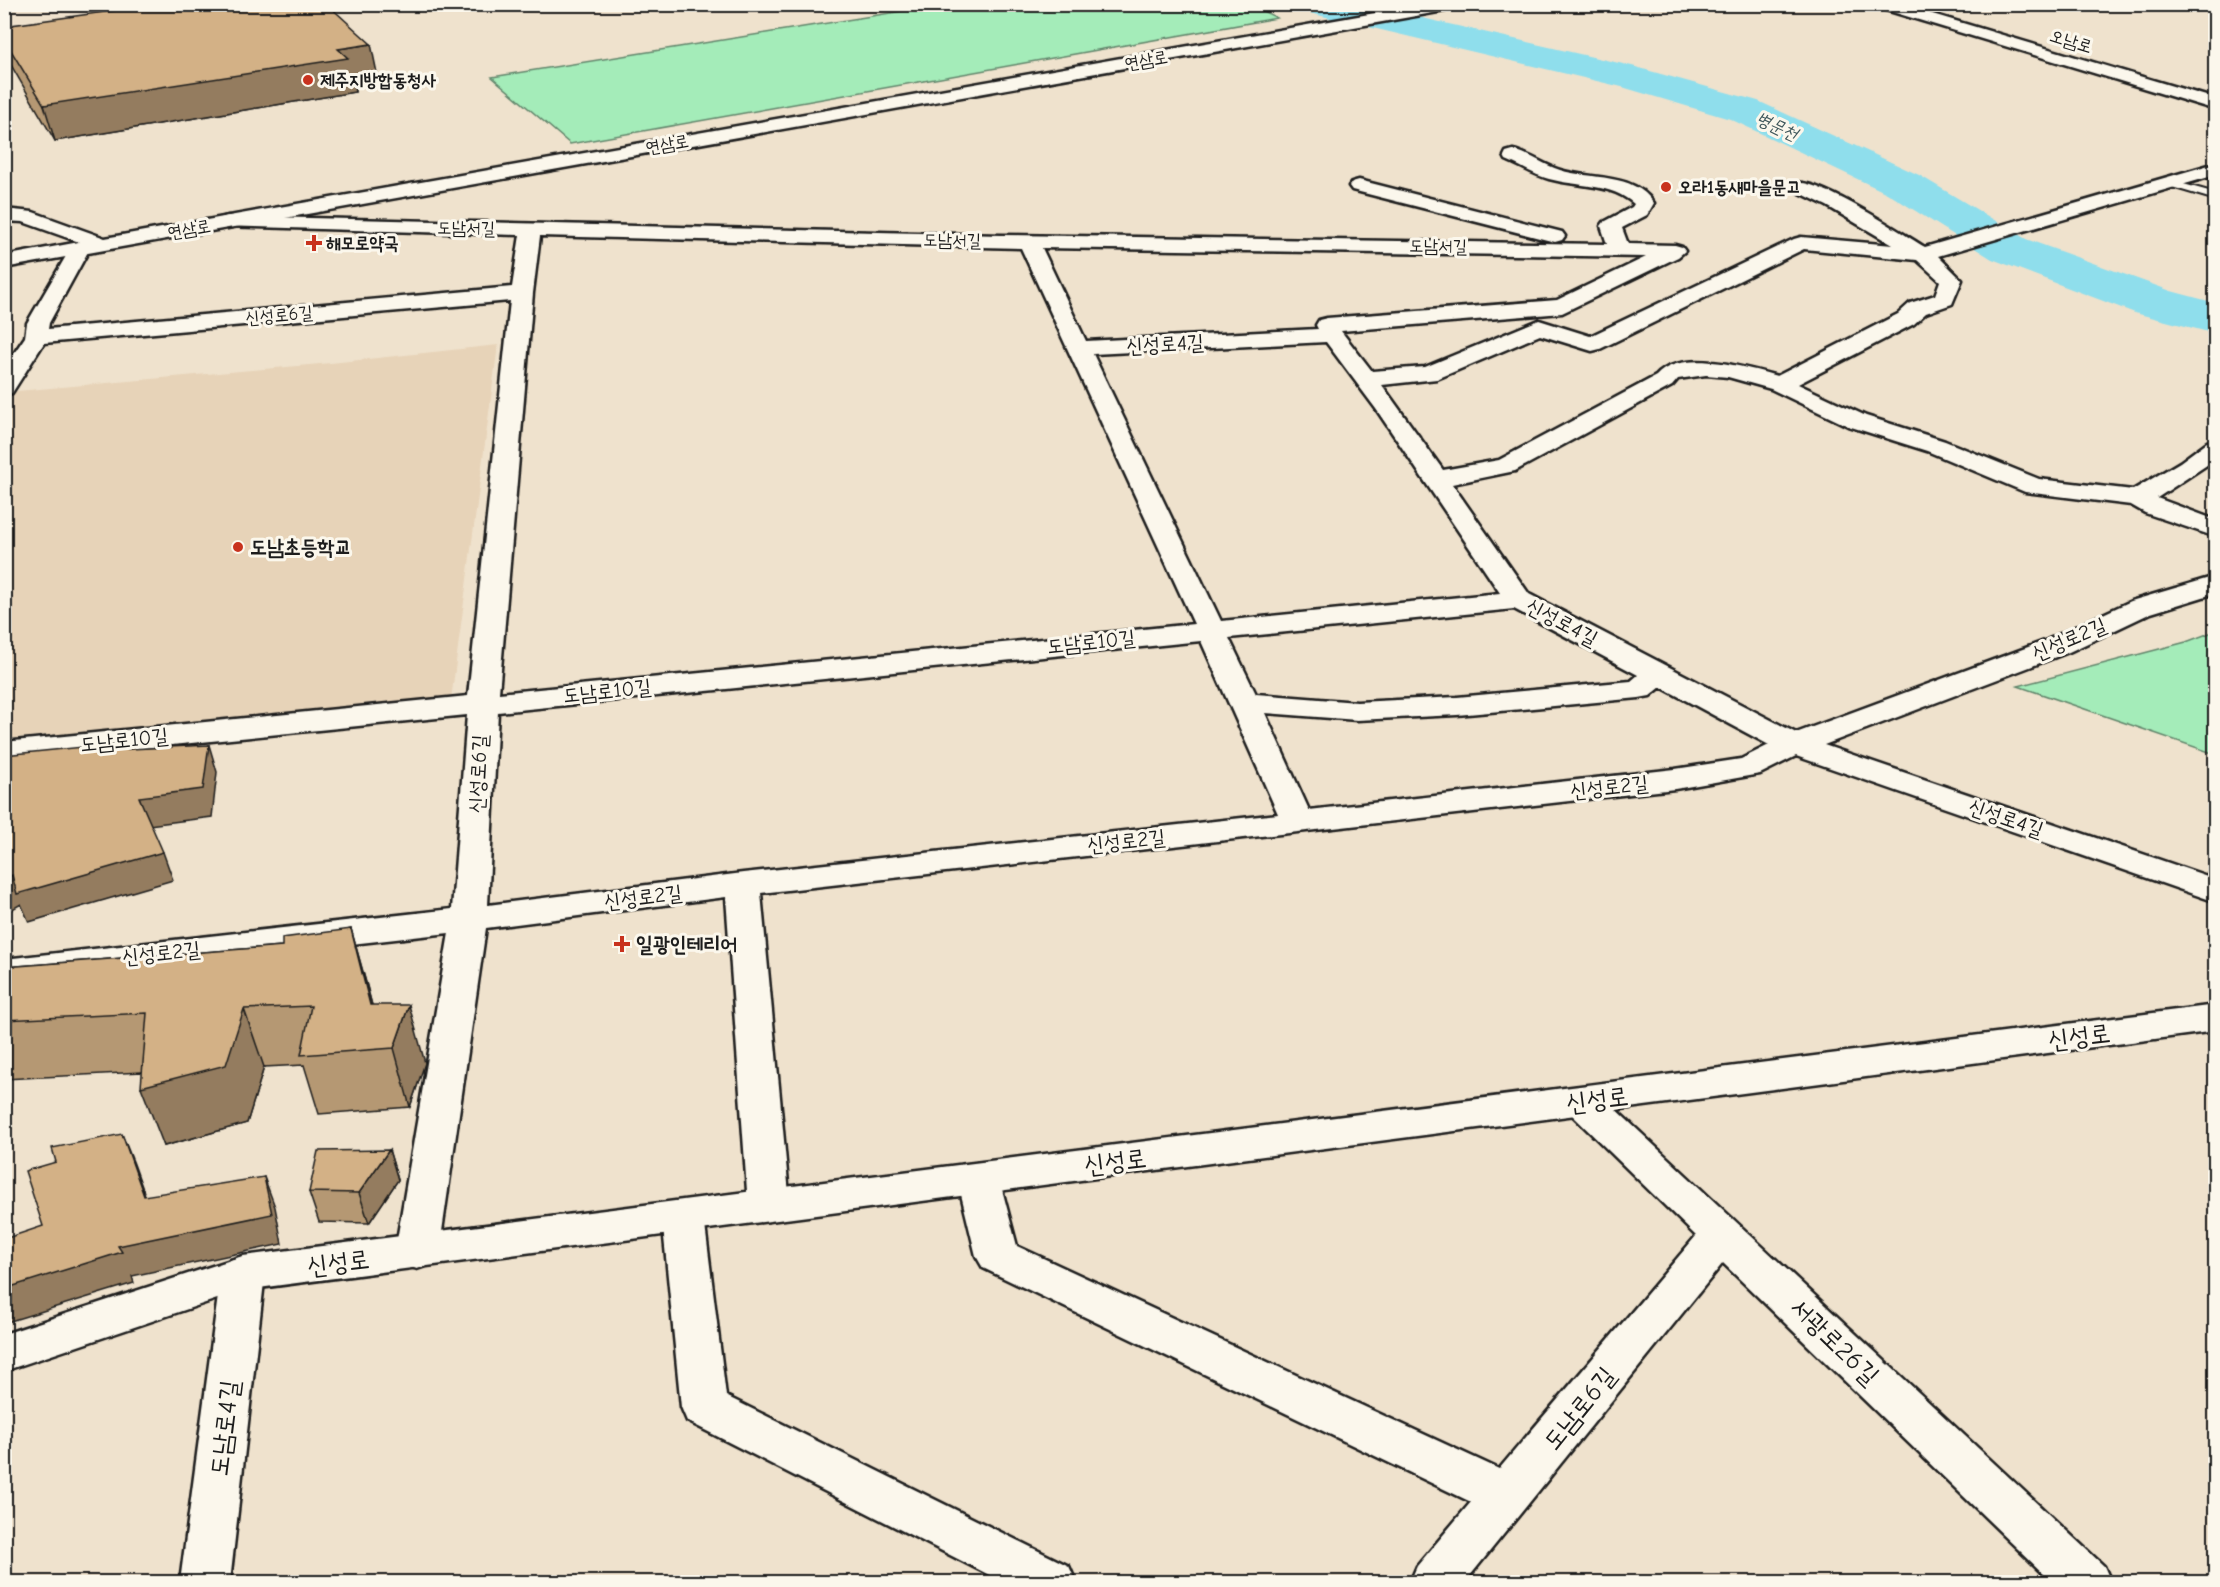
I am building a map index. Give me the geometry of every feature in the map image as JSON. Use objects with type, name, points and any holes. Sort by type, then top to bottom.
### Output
[{"type":"street","points":[[1416,9],[1455,4]]},
{"type":"street","name":"오남로","points":[[1881,4],[2216,105]]},
{"type":"street","name":"연삼로","points":[[4,262],[1330,27],[1416,9]]},
{"type":"street","points":[[1513,156],[1555,175],[1623,188],[1640,199],[1644,203],[1640,212],[1611,226],[1620,250]]},
{"type":"street","points":[[1366,379],[1429,374],[1539,327],[1592,344],[1801,243],[1923,254],[2216,169]]},
{"type":"street","points":[[1359,186],[1553,235],[1589,248]]},
{"type":"street","points":[[1779,384],[1906,319],[1918,308],[1944,299],[1952,280],[1923,254],[1834,202],[1803,187]]},
{"type":"street","points":[[4,215],[26,216],[102,244]]},
{"type":"street","name":"도남서길","points":[[228,222],[1029,242],[1589,248],[1675,251],[1562,306],[1327,325],[1332,335]]},
{"type":"street","name":"신성로6길","points":[[417,1252],[469,919],[483,703],[522,294],[531,230]]},
{"type":"street","points":[[1029,242],[1245,702],[1298,822]]},
{"type":"street","points":[[4,388],[36,337],[38,322],[80,248]]},
{"type":"street","name":"신성로6길","points":[[36,337],[522,294]]},
{"type":"street","name":"신성로4길","points":[[1078,348],[1332,335],[1366,379],[1519,600],[1794,745],[2216,891]]},
{"type":"street","points":[[1436,479],[1506,466],[1664,381],[1671,373],[1706,368],[1729,370],[1779,384],[1857,421],[1936,446],[2034,486],[2138,498],[2154,507],[2216,529]]},
{"type":"street","points":[[2138,498],[2189,467],[2216,447]]},
{"type":"street","points":[[2189,467],[2216,474]]},
{"type":"street","name":"신성로2길","points":[[4,971],[469,919],[743,884],[1675,780],[1749,767],[1794,745],[2058,646],[2141,607],[2216,584]]},
{"type":"street","name":"도남로10길","points":[[4,752],[1519,600]]},
{"type":"street","points":[[1245,702],[1357,711],[1457,706],[1639,689],[1659,674]]},
{"type":"street","points":[[743,884],[770,1205]]},
{"type":"street","name":"신성로","points":[[4,1353],[243,1274],[2216,1018]]},
{"type":"street","name":"서광로26길","points":[[1582,1101],[2086,1582]]},
{"type":"street","points":[[978,1178],[998,1256],[1507,1496]]},
{"type":"street","points":[[683,1217],[704,1407],[1051,1582]]},
{"type":"street","name":"도남로6길","points":[[1435,1582],[1722,1234]]},
{"type":"street","name":"도남로4길","points":[[205,1582],[243,1274]]},
{"type":"lane","points":[[2169,183],[2216,197]]},
{"type":"shaded area","name":"도남초등학교","points":[[498,345],[451,700],[5,739],[6,392],[331,363]]},
{"type":"green space","points":[[1249,4],[1277,18],[570,144],[492,77],[940,5]]},
{"type":"green space","points":[[2215,631],[2215,754],[2018,686],[2186,642]]},
{"type":"building","points":[[162,4],[327,4],[371,44],[338,49],[348,58],[44,105],[4,39],[4,26]]},
{"type":"building","points":[[113,744],[111,750],[209,745],[203,789],[139,797],[163,852],[17,894],[12,875],[4,879],[4,755]]},
{"type":"building","points":[[351,929],[370,1005],[409,1005],[394,1048],[301,1055],[311,1006],[244,1009],[226,1065],[141,1087],[147,1013],[4,1020],[4,967],[282,946],[282,938]]},
{"type":"building","points":[[122,1134],[144,1196],[264,1177],[272,1214],[118,1246],[122,1252],[4,1289],[4,1239],[43,1226],[25,1171],[56,1162],[52,1148]]},
{"type":"building","points":[[389,1150],[359,1193],[309,1192],[318,1151]]},
{"type":"waterway","name":"병문천","points":[[1313,4],[1632,78],[1744,110],[1903,184],[2009,249],[2153,302],[2216,319]]},
{"type":"place","name":"제주지방합동청사","points":[[308,80]]},
{"type":"place","name":"오라1동새마을문고","points":[[1666,187]]},
{"type":"place","name":"해모로약국","points":[[314,243]]},
{"type":"place","name":"도남초등학교","points":[[238,547]]},
{"type":"place","name":"일광인테리어","points":[[622,944]]}]
